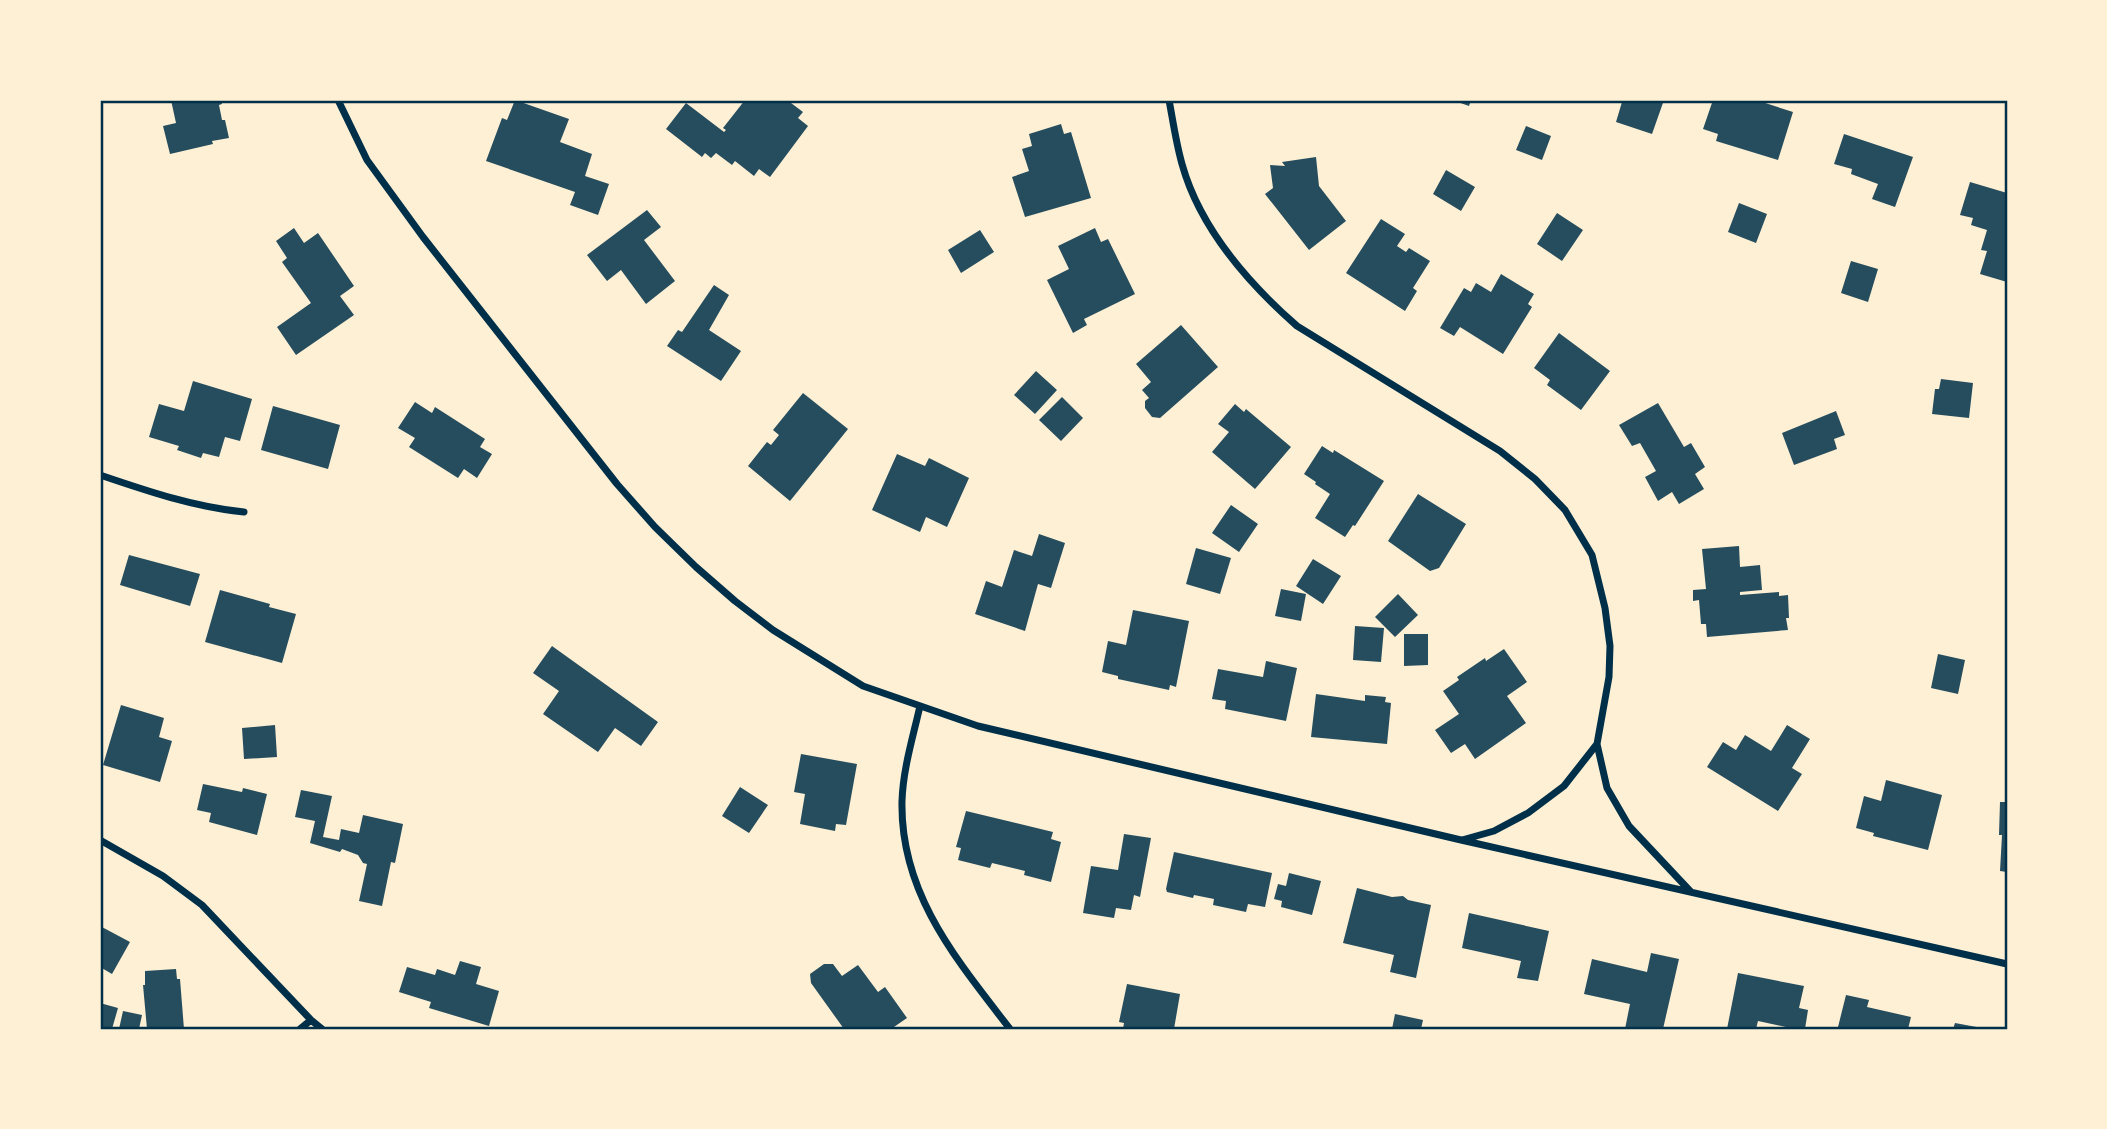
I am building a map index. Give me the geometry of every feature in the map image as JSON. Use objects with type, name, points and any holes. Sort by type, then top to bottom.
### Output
[{"type":"street","points":[[338,100],[367,160],[423,237],[617,484],[655,527],[735,601],[773,630],[863,686],[978,726],[1461,840],[2007,964]]},
{"type":"street","points":[[1169,100],[1182,166],[1197,204],[1239,269],[1270,302],[1297,326],[1500,451],[1535,479],[1565,510],[1592,555],[1611,646],[1609,677],[1597,744],[1607,788],[1629,826],[1692,892]]},
{"type":"street","points":[[100,475],[173,499],[218,510],[244,512]]},
{"type":"street","points":[[919,706],[902,798],[902,820],[912,871],[920,895],[937,928],[963,968],[1010,1029]]},
{"type":"street","points":[[1461,840],[1493,831],[1528,813],[1564,786],[1597,744]]},
{"type":"street","points":[[100,840],[163,876],[202,905],[322,1029]]},
{"type":"street","points":[[300,1029],[311,1020]]},
{"type":"building","points":[[171,100],[221,100],[222,104],[219,105],[222,120],[225,120],[229,138],[170,154],[163,126],[176,123]]},
{"type":"building","points":[[515,100],[569,119],[560,142],[592,154],[585,176],[609,184],[598,215],[570,205],[575,192],[486,161],[502,118],[507,120]]},
{"type":"building","points":[[745,100],[787,100],[803,112],[798,118],[808,126],[770,177],[759,169],[754,176],[735,161],[732,165],[716,153],[711,158],[705,153],[702,157],[666,129],[686,103],[724,132],[726,130],[723,128]]},
{"type":"building","points":[[1452,100],[1471,100],[1469,106]]},
{"type":"building","points":[[1617,100],[1664,100],[1652,134],[1616,122],[1622,102]]},
{"type":"building","points":[[1713,100],[1756,100],[1793,112],[1778,160],[1716,141],[1718,134],[1703,129]]},
{"type":"building","points":[[1061,124],[1064,134],[1071,132],[1091,198],[1025,217],[1012,177],[1029,171],[1022,149],[1032,146],[1029,134]]},
{"type":"building","points":[[1526,126],[1551,136],[1542,160],[1516,150]]},
{"type":"building","points":[[1844,134],[1913,157],[1895,207],[1872,199],[1878,184],[1851,174],[1852,169],[1834,164]]},
{"type":"building","points":[[1316,157],[1319,186],[1346,221],[1309,250],[1265,194],[1273,188],[1270,165],[1285,166],[1282,162]]},
{"type":"building","points":[[1446,170],[1475,187],[1461,211],[1433,194]]},
{"type":"building","points":[[1970,182],[2007,193],[2007,282],[1980,274],[1987,251],[1981,250],[1987,230],[1971,225],[1973,218],[1960,215]]},
{"type":"building","points":[[1739,203],[1767,214],[1756,243],[1728,232]]},
{"type":"building","points":[[647,210],[661,227],[644,240],[675,281],[646,304],[621,270],[607,281],[587,255]]},
{"type":"building","points":[[1557,213],[1583,230],[1562,261],[1537,244]]},
{"type":"building","points":[[1381,219],[1405,234],[1397,246],[1406,252],[1409,248],[1430,261],[1413,288],[1417,291],[1405,311],[1346,273]]},
{"type":"building","points":[[294,228],[304,243],[318,233],[354,286],[340,296],[354,315],[296,355],[277,327],[311,303],[282,262],[287,258],[276,241]]},
{"type":"building","points":[[1095,228],[1101,242],[1108,239],[1135,294],[1084,319],[1087,325],[1073,333],[1047,280],[1069,269],[1058,246]]},
{"type":"building","points":[[980,230],[994,252],[961,273],[948,250]]},
{"type":"building","points":[[1851,261],[1878,269],[1868,302],[1841,293]]},
{"type":"building","points":[[1501,274],[1534,294],[1528,304],[1532,307],[1503,354],[1460,327],[1454,336],[1440,328],[1464,288],[1471,292],[1476,283],[1491,292]]},
{"type":"building","points":[[714,285],[729,295],[709,330],[741,351],[721,381],[667,346],[678,330],[682,332]]},
{"type":"building","points":[[1181,325],[1218,367],[1160,418],[1152,417],[1145,408],[1145,401],[1149,398],[1142,390],[1151,382],[1136,364]]},
{"type":"building","points":[[1559,333],[1610,371],[1581,410],[1547,385],[1550,380],[1534,368]]},
{"type":"building","points":[[1036,371],[1057,390],[1035,414],[1014,395]]},
{"type":"building","points":[[1941,379],[1973,383],[1969,418],[1932,414],[1935,389],[1939,389]]},
{"type":"building","points":[[193,381],[252,399],[240,441],[225,437],[219,457],[203,453],[201,458],[177,450],[179,446],[149,437],[159,404],[184,411]]},
{"type":"building","points":[[803,393],[848,429],[790,501],[748,466],[767,442],[771,445],[779,435],[773,430]]},
{"type":"building","points":[[1062,397],[1083,418],[1061,441],[1039,420]]},
{"type":"building","points":[[415,402],[432,413],[435,407],[485,439],[480,447],[492,454],[477,478],[464,469],[458,478],[409,447],[415,438],[398,428]]},
{"type":"building","points":[[1658,403],[1684,447],[1691,443],[1705,467],[1695,474],[1704,489],[1679,504],[1672,492],[1658,501],[1645,477],[1656,471],[1640,443],[1632,446],[1619,425]]},
{"type":"building","points":[[1235,404],[1244,412],[1246,409],[1291,447],[1255,489],[1212,452],[1229,432],[1218,424]]},
{"type":"building","points":[[273,406],[340,425],[328,469],[261,450]]},
{"type":"building","points":[[1836,411],[1845,435],[1834,439],[1837,449],[1794,465],[1782,433]]},
{"type":"building","points":[[1322,446],[1333,453],[1334,450],[1384,481],[1345,537],[1315,518],[1330,494],[1304,474]]},
{"type":"building","points":[[897,454],[925,466],[929,458],[969,478],[947,527],[926,517],[920,532],[872,510]]},
{"type":"building","points":[[1418,494],[1466,524],[1439,568],[1430,571],[1388,541]]},
{"type":"building","points":[[1231,505],[1258,524],[1239,552],[1212,533]]},
{"type":"building","points":[[1039,534],[1065,543],[1051,588],[1038,584],[1025,631],[975,614],[986,581],[1002,587],[1014,550],[1032,556]]},
{"type":"building","points":[[1739,546],[1740,567],[1760,565],[1762,590],[1740,592],[1740,595],[1779,592],[1779,596],[1788,595],[1788,630],[1707,637],[1706,624],[1701,624],[1699,600],[1693,601],[1693,590],[1706,589],[1702,549]]},
{"type":"building","points":[[1196,548],[1231,558],[1220,594],[1186,584]]},
{"type":"building","points":[[129,555],[200,574],[190,606],[120,585]]},
{"type":"building","points":[[1313,559],[1341,576],[1323,604],[1296,586]]},
{"type":"building","points":[[1281,589],[1306,594],[1301,621],[1275,616]]},
{"type":"building","points":[[220,590],[296,614],[282,663],[205,642]]},
{"type":"building","points":[[1398,594],[1418,615],[1395,637],[1375,617]]},
{"type":"building","points":[[1133,610],[1189,621],[1176,687],[1170,685],[1169,690],[1118,679],[1118,676],[1102,672],[1108,641],[1126,645]]},
{"type":"building","points":[[1355,626],[1384,628],[1381,662],[1353,660]]},
{"type":"building","points":[[1404,634],[1428,634],[1428,665],[1404,666]]},
{"type":"building","points":[[552,646],[658,722],[641,746],[615,728],[598,752],[543,714],[559,691],[533,673]]},
{"type":"building","points":[[1504,649],[1527,682],[1507,696],[1526,723],[1475,759],[1465,744],[1451,753],[1435,730],[1459,714],[1443,691],[1459,680],[1457,677]]},
{"type":"building","points":[[1938,654],[1965,660],[1958,694],[1931,688]]},
{"type":"building","points":[[1266,661],[1297,668],[1286,721],[1225,709],[1226,701],[1212,699],[1218,669],[1263,677]]},
{"type":"building","points":[[1316,694],[1365,701],[1365,695],[1386,697],[1385,702],[1391,703],[1387,744],[1311,737]]},
{"type":"building","points":[[121,705],[164,718],[159,737],[172,741],[160,782],[103,765]]},
{"type":"building","points":[[275,725],[277,757],[244,759],[242,728]]},
{"type":"building","points":[[1787,725],[1810,739],[1792,768],[1802,774],[1778,811],[1707,767],[1723,742],[1736,750],[1745,735],[1771,751]]},
{"type":"building","points":[[801,754],[857,764],[846,825],[836,824],[835,831],[800,824],[805,794],[794,792]]},
{"type":"building","points":[[1886,780],[1942,795],[1928,850],[1873,836],[1874,833],[1856,828],[1864,796],[1881,801]]},
{"type":"building","points":[[203,784],[242,792],[243,788],[267,794],[257,835],[209,822],[211,813],[197,810]]},
{"type":"building","points":[[740,787],[768,805],[749,833],[722,816]]},
{"type":"building","points":[[301,790],[332,796],[323,837],[339,840],[341,829],[359,833],[363,815],[403,824],[395,863],[391,862],[382,906],[359,901],[367,864],[363,863],[358,855],[310,843],[315,821],[295,817]]},
{"type":"building","points":[[2000,802],[2007,802],[2007,872],[2000,871]]},
{"type":"building","points":[[966,811],[1053,832],[1051,839],[1061,842],[1051,882],[1024,875],[1025,871],[992,863],[990,868],[958,860],[961,848],[956,847]]},
{"type":"building","points":[[1124,834],[1151,838],[1140,897],[1134,895],[1131,910],[1116,908],[1114,918],[1083,913],[1091,866],[1118,870]]},
{"type":"building","points":[[1174,852],[1272,873],[1265,907],[1248,904],[1246,912],[1213,905],[1214,899],[1194,895],[1193,898],[1167,892]]},
{"type":"building","points":[[1289,873],[1321,881],[1312,915],[1281,907],[1282,901],[1274,899],[1278,884],[1286,886]]},
{"type":"building","points":[[1357,888],[1392,897],[1403,896],[1408,900],[1431,905],[1416,978],[1390,972],[1394,955],[1343,943]]},
{"type":"building","points":[[1469,913],[1549,931],[1538,981],[1517,978],[1521,961],[1462,948]]},
{"type":"building","points":[[100,926],[130,942],[112,974],[100,967]]},
{"type":"building","points":[[1651,953],[1679,959],[1663,1029],[1625,1029],[1630,1004],[1584,994],[1592,959],[1647,972]]},
{"type":"building","points":[[460,961],[481,967],[476,984],[499,991],[489,1026],[429,1008],[431,1002],[399,992],[407,967],[435,975],[437,969],[455,975]]},
{"type":"building","points":[[824,964],[833,964],[842,976],[858,965],[878,992],[885,987],[907,1018],[891,1029],[844,1029],[811,983],[810,974]]},
{"type":"building","points":[[176,969],[177,979],[180,979],[184,1029],[147,1029],[143,985],[145,971]]},
{"type":"building","points":[[1738,973],[1804,986],[1799,1008],[1808,1010],[1805,1029],[1758,1021],[1756,1029],[1727,1029]]},
{"type":"building","points":[[1127,984],[1180,994],[1174,1029],[1123,1029],[1124,1023],[1119,1022]]},
{"type":"building","points":[[1846,995],[1869,1000],[1867,1007],[1911,1017],[1908,1029],[1838,1027]]},
{"type":"building","points":[[100,1003],[118,1008],[112,1029],[100,1028]]},
{"type":"building","points":[[123,1011],[142,1015],[139,1029],[119,1029]]},
{"type":"building","points":[[1395,1014],[1423,1020],[1421,1029],[1392,1029]]},
{"type":"building","points":[[1955,1023],[1982,1028],[1982,1029],[1953,1029]]}]
